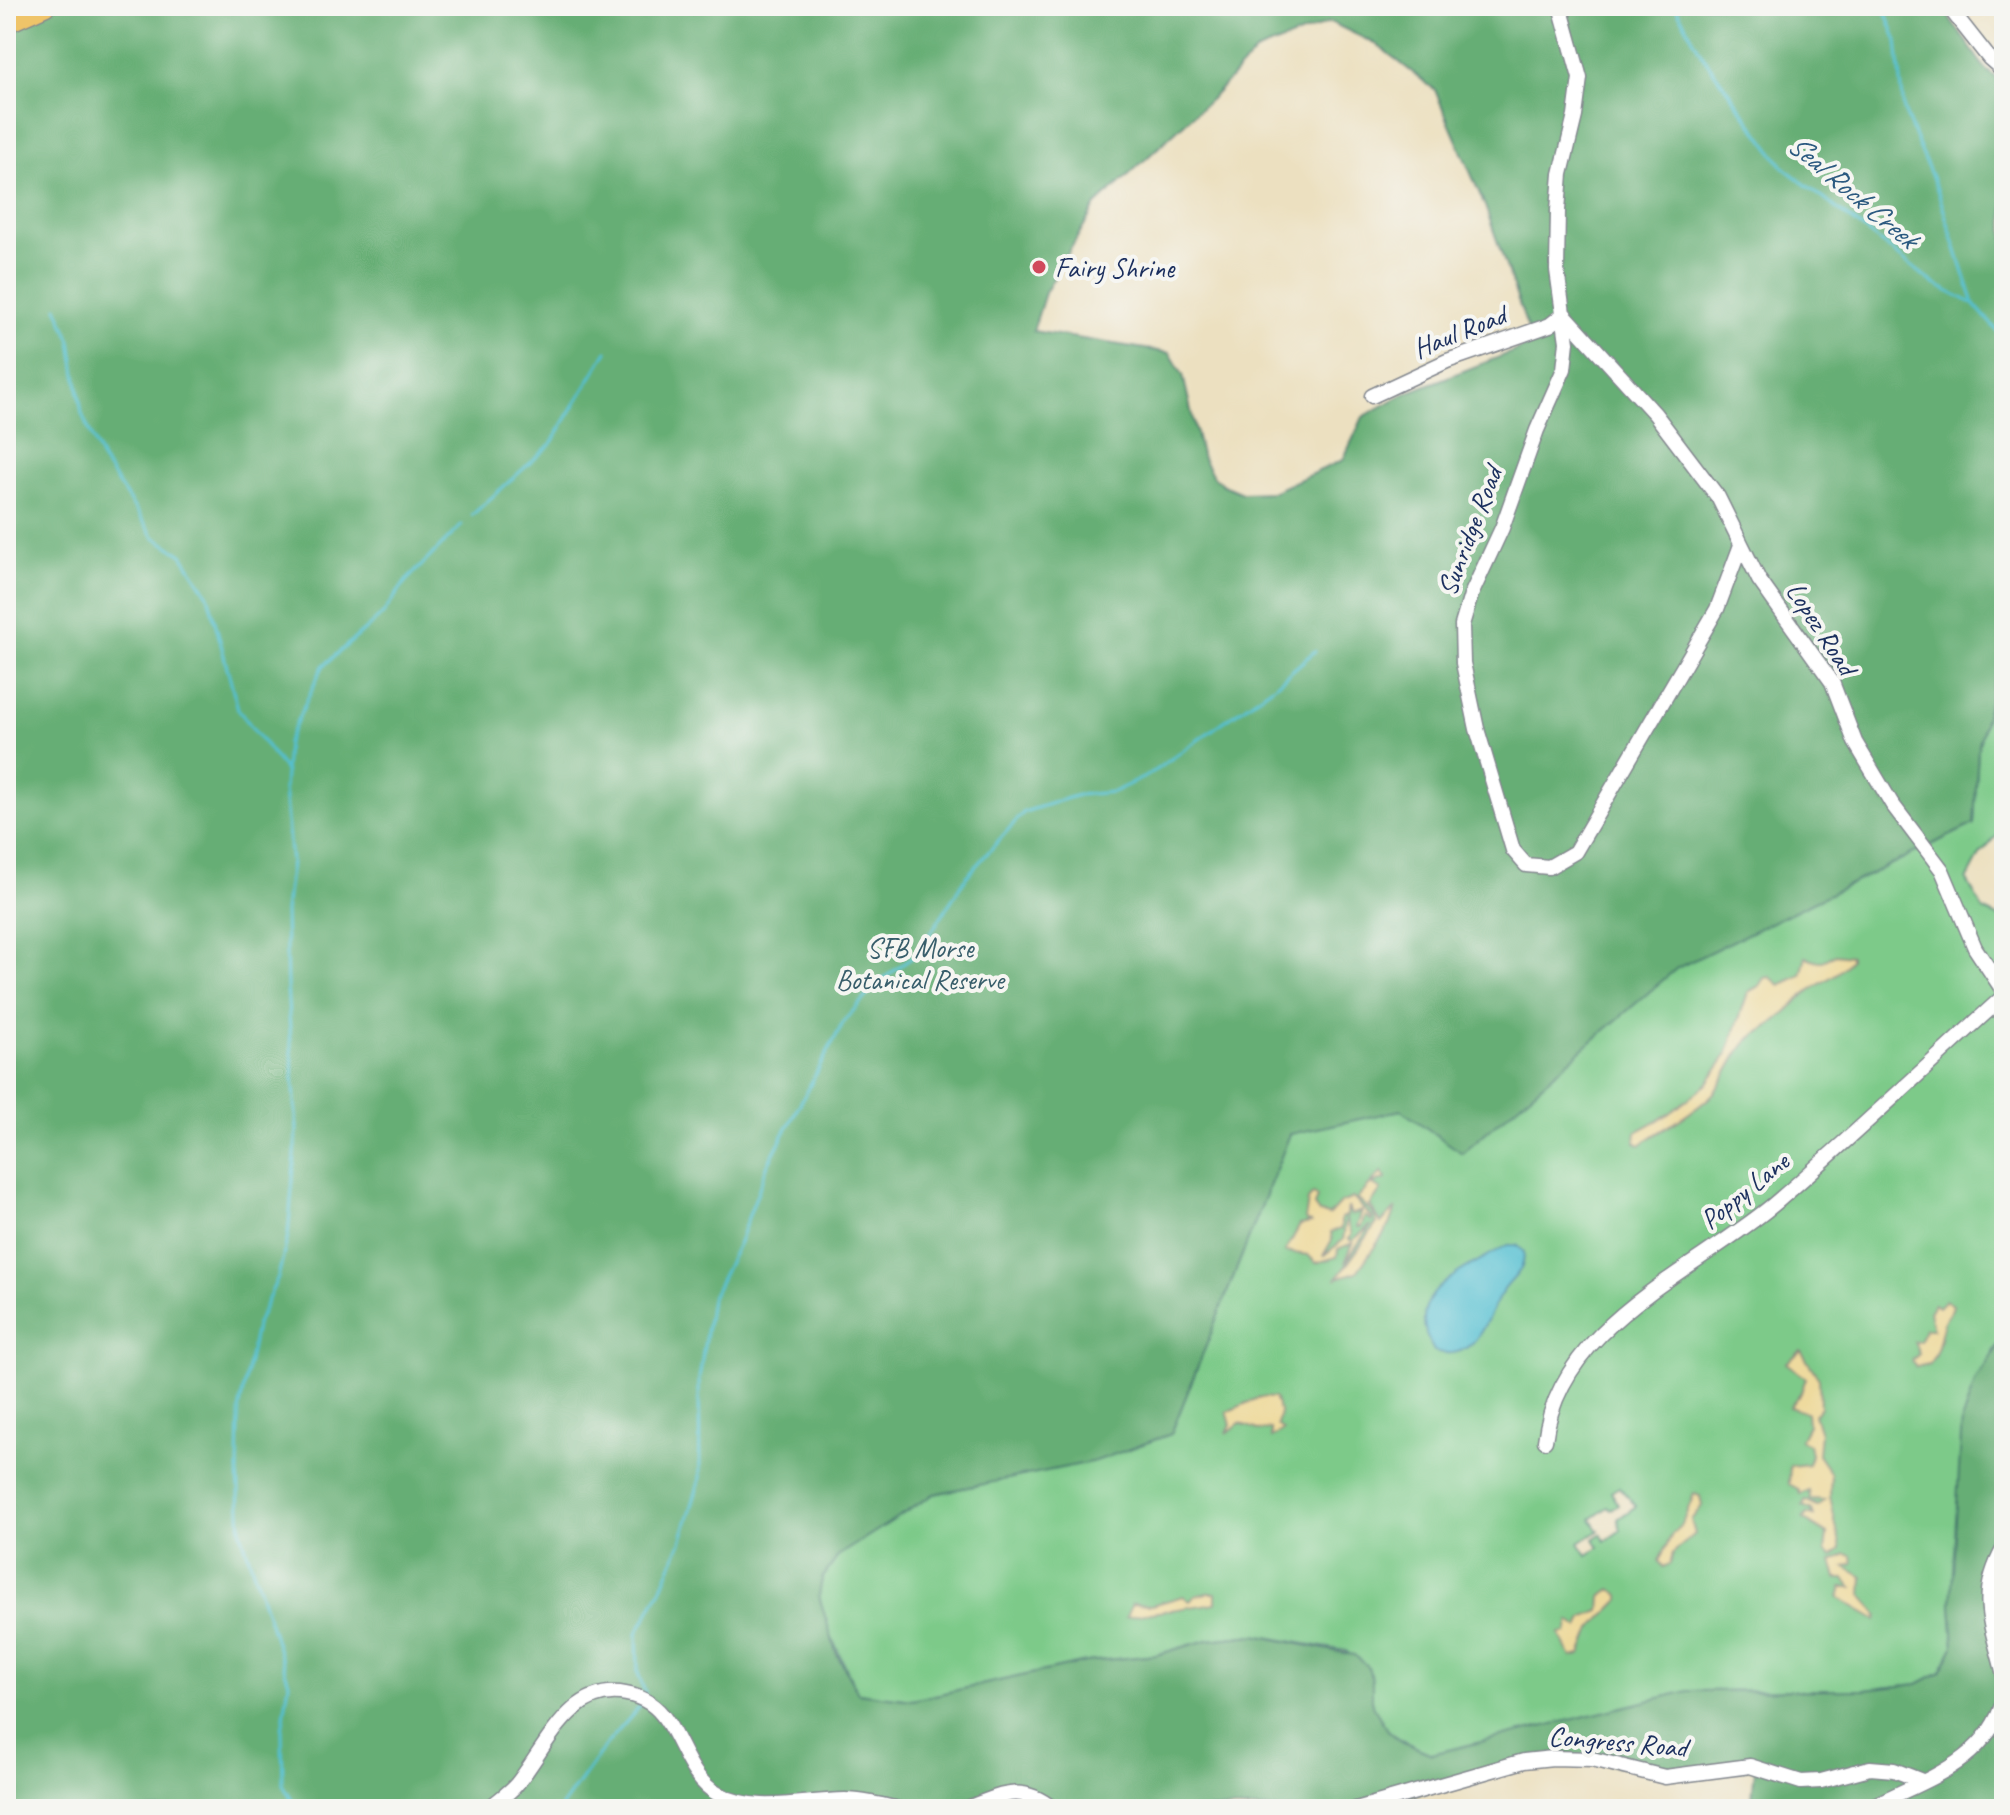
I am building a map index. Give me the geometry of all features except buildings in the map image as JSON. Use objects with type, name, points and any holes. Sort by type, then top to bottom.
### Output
[{"type":"main road","points":[[6,24],[46,6]]},
{"type":"street","name":"Sunridge Road","points":[[1560,6],[1580,78],[1575,116],[1561,174],[1558,210],[1557,270],[1564,314],[1564,369],[1537,430],[1509,513],[1471,595],[1462,625],[1463,663],[1477,729],[1513,850],[1526,865],[1549,867],[1575,852],[1717,609],[1741,545]]},
{"type":"street","points":[[1948,6],[1982,50],[2004,71]]},
{"type":"street","name":"Haul Road","points":[[1372,396],[1447,361],[1550,325],[1564,314]]},
{"type":"street","name":"Lopez Road","points":[[1564,314],[1687,455],[1718,497],[1759,580],[1832,682],[1855,742],[1892,804],[1942,870],[1975,948],[2004,994]]},
{"type":"street","name":"Poppy Lane","points":[[1545,1441],[1554,1397],[1606,1330],[1648,1293],[1778,1201],[2004,994]]},
{"type":"street","points":[[2004,1548],[1992,1573],[1986,1602],[2004,1675]]},
{"type":"street","points":[[488,1809],[515,1785],[572,1710],[588,1698],[609,1692],[634,1695],[655,1707],[671,1726],[697,1774],[718,1802],[758,1805],[856,1800],[899,1809]]},
{"type":"street","points":[[1867,1809],[1971,1755],[1989,1735],[2004,1699]]},
{"type":"street","name":"Congress Road","points":[[1356,1809],[1508,1765],[1553,1758],[1592,1759],[1665,1777],[1750,1766],[1801,1782],[1821,1781],[1870,1768],[1894,1770],[1922,1781]]},
{"type":"street","points":[[965,1809],[1014,1791],[1036,1796],[1053,1809]]},
{"type":"street","points":[[307,1809],[334,1809]]},
{"type":"green space","name":"SFB Morse Botanical Reserve","points":[[6,6],[1941,6],[1986,70],[2004,83],[2004,641],[1978,749],[1974,824],[1677,968],[1462,1153],[1401,1110],[1290,1134],[1171,1434],[1096,1461],[934,1494],[839,1555],[822,1579],[819,1596],[836,1652],[858,1693],[912,1700],[1086,1662],[1156,1655],[1207,1640],[1255,1635],[1354,1655],[1368,1666],[1372,1681],[1372,1705],[1388,1730],[1402,1742],[1432,1754],[1688,1691],[1864,1690],[1918,1684],[1941,1672],[1954,1646],[1951,1604],[1962,1419],[1976,1379],[2004,1338],[2004,1809],[1751,1809],[1755,1768],[1690,1776],[1567,1758],[1356,1809],[1053,1809],[1036,1796],[965,1809],[899,1809],[882,1805],[792,1809],[6,1809]],"holes":[[[1330,22],[1376,44],[1435,90],[1485,206],[1533,344],[1404,394],[1363,417],[1343,460],[1272,492],[1242,493],[1223,485],[1213,476],[1201,455],[1183,375],[1170,353],[1033,331],[1045,293],[1096,205],[1215,95],[1255,52]]]},
{"type":"green space","points":[[2004,641],[2004,828],[1980,855],[1967,880],[1983,910],[2004,920],[2004,1338],[1993,1351],[1951,1604],[1954,1646],[1941,1672],[1918,1684],[1864,1690],[1690,1691],[1432,1754],[1413,1746],[1378,1720],[1371,1700],[1371,1674],[1346,1651],[1255,1635],[1207,1640],[1156,1655],[1086,1662],[912,1700],[858,1693],[826,1626],[847,1784],[660,851],[904,1512],[934,1494],[1096,1460],[1171,1434],[1290,1134],[1401,1110],[1462,1152],[1676,968],[1974,824],[1978,749]],"holes":[[[1619,1487],[1636,1506],[1618,1519],[1621,1530],[1605,1541],[1601,1534],[1594,1539],[1599,1547],[1587,1555],[1579,1543],[1599,1531],[1591,1519],[1608,1507],[1611,1510],[1619,1505],[1611,1492]]]},
{"type":"sand","points":[[1835,954],[1850,956],[1850,960],[1840,971],[1808,992],[1776,1021],[1751,1038],[1709,1098],[1640,1145],[1635,1142],[1636,1132],[1669,1114],[1707,1084],[1727,1055],[1748,992],[1759,986],[1764,978],[1770,977],[1780,985],[1801,975],[1806,957],[1821,961]]},
{"type":"sand","points":[[1382,1172],[1386,1179],[1372,1184],[1381,1190],[1370,1206],[1381,1223],[1396,1208],[1390,1225],[1357,1272],[1337,1278],[1377,1223],[1373,1213],[1357,1199]]},
{"type":"sand","points":[[1313,1194],[1317,1197],[1314,1206],[1319,1213],[1329,1215],[1340,1203],[1353,1198],[1372,1218],[1372,1221],[1365,1216],[1361,1227],[1357,1227],[1362,1211],[1351,1215],[1348,1207],[1347,1216],[1341,1218],[1341,1229],[1331,1232],[1332,1240],[1323,1256],[1343,1240],[1346,1219],[1352,1241],[1371,1225],[1345,1263],[1353,1243],[1338,1249],[1337,1257],[1316,1263],[1308,1255],[1285,1252],[1300,1225],[1311,1223],[1305,1219],[1308,1200]]},
{"type":"sand","points":[[1945,1300],[1953,1305],[1945,1319],[1935,1354],[1929,1364],[1916,1367],[1912,1360],[1919,1354],[1914,1342],[1920,1341],[1924,1329],[1933,1329],[1929,1312],[1934,1304],[1938,1307]]},
{"type":"sand","points":[[1801,1351],[1819,1379],[1820,1407],[1814,1415],[1820,1433],[1818,1455],[1831,1474],[1830,1497],[1841,1549],[1832,1556],[1825,1551],[1827,1534],[1803,1519],[1807,1514],[1814,1516],[1812,1510],[1803,1506],[1805,1500],[1818,1506],[1825,1500],[1810,1499],[1809,1491],[1800,1494],[1789,1484],[1790,1466],[1808,1464],[1811,1455],[1809,1444],[1800,1440],[1808,1425],[1807,1413],[1789,1407],[1801,1392],[1806,1378],[1786,1363]]},
{"type":"sand","points":[[1260,1397],[1274,1398],[1280,1413],[1277,1425],[1283,1431],[1271,1438],[1271,1429],[1260,1431],[1240,1423],[1227,1433],[1231,1424],[1227,1412]]},
{"type":"sand","points":[[1694,1494],[1700,1496],[1702,1506],[1691,1520],[1695,1534],[1673,1553],[1670,1564],[1663,1567],[1659,1561],[1672,1534],[1682,1524]]},
{"type":"sand","points":[[1846,1554],[1852,1556],[1853,1564],[1845,1567],[1863,1577],[1862,1595],[1878,1615],[1877,1620],[1839,1598],[1842,1587],[1852,1587],[1844,1579],[1837,1579],[1832,1561]]},
{"type":"sand","points":[[1611,1590],[1620,1595],[1620,1600],[1591,1629],[1581,1655],[1572,1657],[1559,1634],[1567,1633],[1570,1621],[1579,1628],[1583,1618],[1600,1611],[1601,1597]]},
{"type":"sand","points":[[1216,1593],[1216,1603],[1126,1617],[1132,1604],[1152,1605],[1183,1596],[1190,1601],[1196,1595]]},
{"type":"water","points":[[1507,1245],[1517,1245],[1524,1252],[1522,1265],[1501,1294],[1477,1338],[1460,1351],[1434,1351],[1425,1331],[1424,1313],[1430,1298],[1456,1274]]},
{"type":"waterway","name":"Seal Rock Creek","points":[[1675,6],[1702,55],[1784,168],[1936,285],[1974,304]]},
{"type":"waterway","points":[[1883,6],[1897,41],[1904,111],[1937,189],[1974,304],[2004,339]]},
{"type":"waterway","points":[[57,307],[71,341],[82,414],[102,460],[154,537],[182,555],[208,595],[238,709],[286,772]]},
{"type":"waterway","points":[[472,515],[551,444],[607,351]]},
{"type":"waterway","points":[[297,1809],[283,1785],[282,1730],[289,1683],[241,1532],[238,1470],[239,1411],[256,1326],[278,1277],[288,1236],[297,1130],[285,911],[291,862],[284,789],[287,742],[323,666],[383,614],[406,581],[462,525]]},
{"type":"waterway","points":[[645,1693],[638,1673],[637,1633],[661,1590],[681,1542],[700,1479],[699,1379],[711,1299],[739,1242],[768,1164],[844,1021],[880,981],[918,953],[967,876],[1024,812],[1078,795],[1113,792],[1147,776],[1274,686],[1315,651]]},
{"type":"waterway","points":[[560,1809],[605,1746],[642,1704]]},
{"type":"place","name":"Fairy Shrine","points":[[1039,267]]}]
